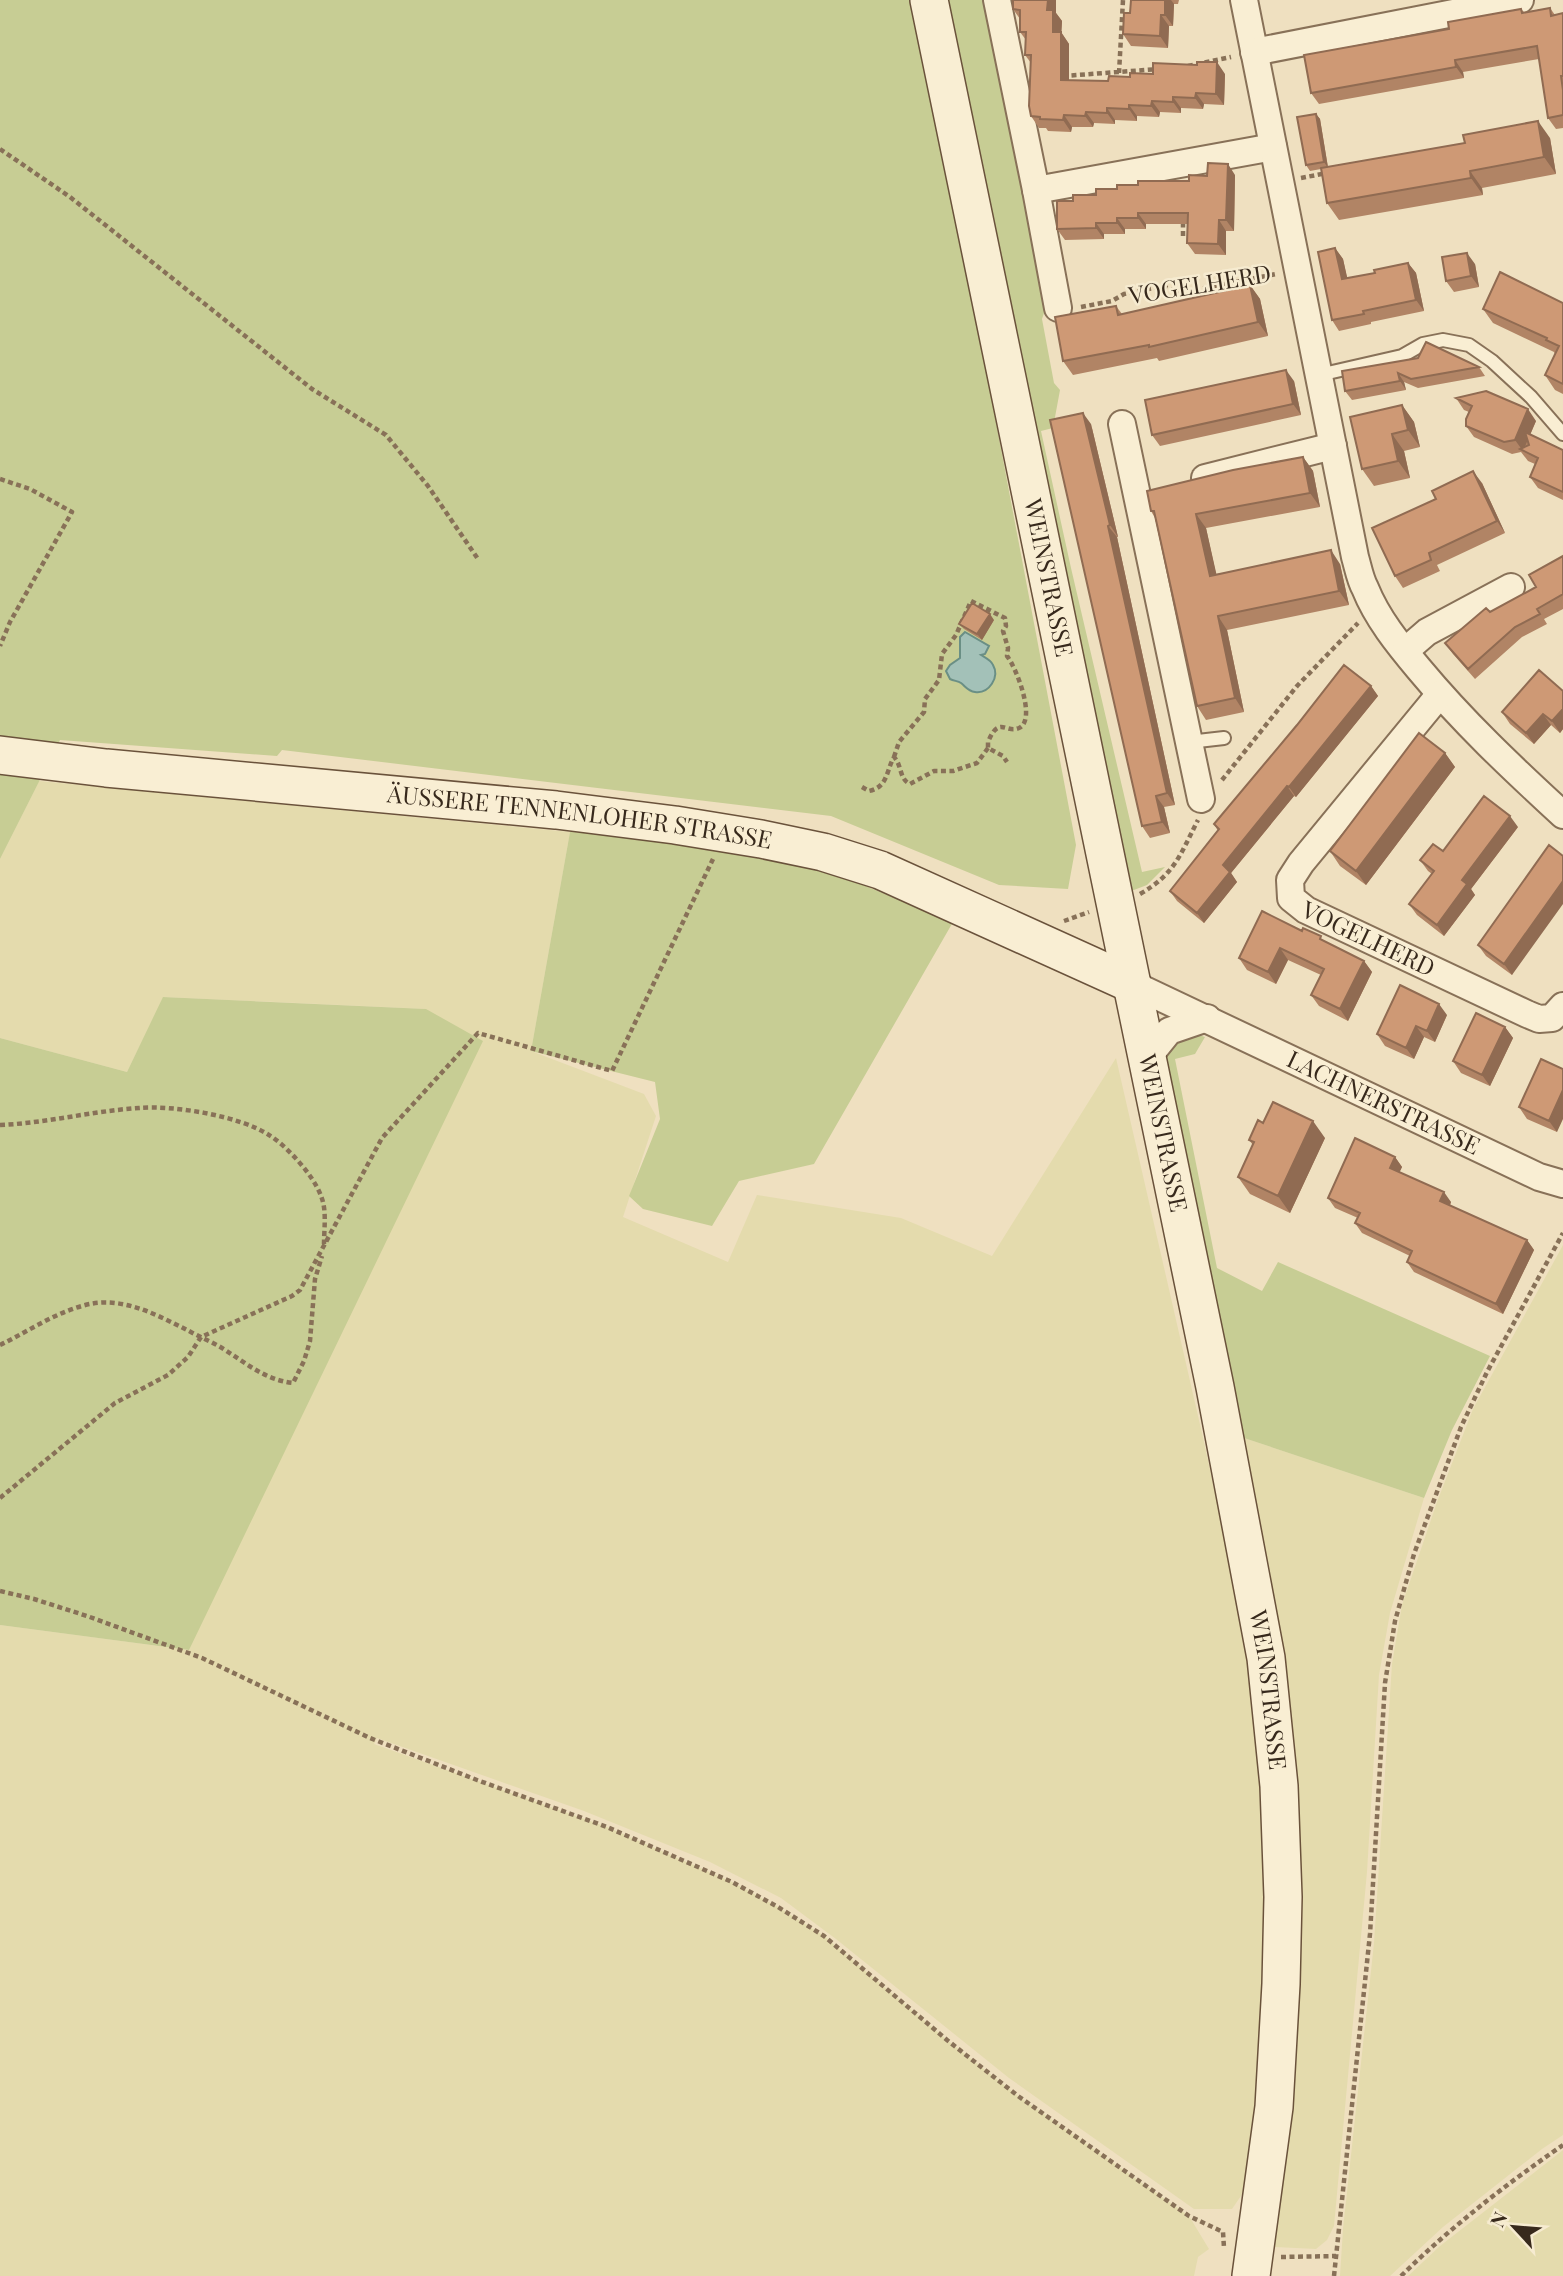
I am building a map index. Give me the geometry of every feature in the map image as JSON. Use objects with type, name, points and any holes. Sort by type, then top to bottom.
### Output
[{"type":"main road","name":"WEINSTRASSE","points":[[929,0],[1148,1057],[1264,1644],[1279,1786],[1283,1897],[1279,2011],[1273,2107],[1237,2266]]},
{"type":"main road","name":"ÄUSSERE TENNENLOHER STRASSE","points":[[0,755],[106,768],[556,810],[726,833],[823,852],[880,870],[1132,984]]},
{"type":"street","points":[[997,0],[1037,190],[1058,309]]},
{"type":"street","name":"VOGELHERD","points":[[1244,0],[1363,586],[1375,610],[1440,694],[1486,744],[1560,805]]},
{"type":"street","points":[[1254,52],[1520,0]]},
{"type":"street","points":[[1037,190],[1273,148]]},
{"type":"street","points":[[1122,424],[1189,742],[1207,800]]},
{"type":"street","points":[[1137,494],[1333,446]]},
{"type":"street","points":[[1405,651],[1427,632],[1511,587]]},
{"type":"street","name":"VOGELHERD","points":[[1440,694],[1301,863],[1290,880],[1291,898],[1306,910],[1539,1019],[1552,1018],[1563,1006]]},
{"type":"street","name":"LACHNERSTRASSE","points":[[1132,984],[1539,1177],[1563,1184]]},
{"type":"street","points":[[1148,1057],[1169,1031],[1207,1018]]},
{"type":"lane","points":[[1319,375],[1402,356],[1423,344],[1443,340],[1469,345],[1492,361],[1531,397],[1563,433]]},
{"type":"lane","points":[[1189,742],[1224,738]]},
{"type":"path","points":[[1119,72],[1123,0]]},
{"type":"path","points":[[1187,66],[1254,52]]},
{"type":"path","points":[[1013,81],[1160,69]]},
{"type":"path","points":[[0,149],[70,197],[312,389],[386,435],[428,486],[478,559]]},
{"type":"path","points":[[1280,183],[1333,172]]},
{"type":"path","name":"VOGELHERD","points":[[1182,236],[1183,212]]},
{"type":"path","name":"VOGELHERD","points":[[1058,309],[1064,311],[1112,301],[1124,294],[1163,286],[1178,293],[1297,269]]},
{"type":"path","points":[[0,479],[30,489],[72,512],[10,622],[0,646]]},
{"type":"path","points":[[862,787],[869,792],[875,790],[887,777],[899,742],[924,712],[925,699],[939,680],[942,654],[956,635],[971,601],[1004,618],[1007,656],[1017,676],[1027,714],[1026,721],[1018,729],[998,727],[990,736],[988,748],[977,763],[953,771],[934,772],[910,784],[904,779],[894,757]]},
{"type":"path","points":[[1116,902],[1138,896],[1158,884],[1170,872],[1207,800],[1260,729],[1355,625],[1375,610]]},
{"type":"path","points":[[988,748],[1003,756],[1007,762]]},
{"type":"path","points":[[0,1498],[115,1403],[168,1375],[188,1357],[201,1337],[292,1296],[305,1282],[383,1138],[478,1033],[612,1071],[726,833]]},
{"type":"path","points":[[0,1125],[141,1108],[183,1110],[223,1117],[269,1134],[308,1173],[321,1196],[324,1215],[324,1246],[315,1279],[310,1341],[293,1383],[269,1378],[221,1347],[151,1312],[126,1305],[85,1305],[65,1312],[0,1345]]},
{"type":"path","points":[[1334,2276],[1370,1934],[1385,1684],[1395,1620],[1414,1554],[1461,1427],[1487,1372],[1563,1233]]},
{"type":"path","points":[[0,1591],[87,1616],[202,1658],[370,1738],[477,1780],[607,1826],[732,1882],[778,1907],[824,1936],[937,2032],[1018,2096],[1189,2216],[1223,2232],[1237,2266]]},
{"type":"path","points":[[1401,2276],[1456,2225],[1515,2178],[1563,2145]]},
{"type":"path","points":[[1284,2257],[1336,2256]]},
{"type":"shaded area","points":[[39,781],[570,832],[531,1051],[644,1094],[656,1116],[623,1217],[728,1262],[757,1195],[901,1218],[992,1256],[1116,1058],[1254,1673],[1270,1840],[1262,2119],[1245,2190],[1232,2209],[1194,2209],[1009,2078],[781,1898],[710,1862],[584,1811],[377,1738],[374,1744],[607,1827],[732,1882],[824,1936],[1018,2096],[1189,2216],[1209,2249],[1198,2257],[1194,2276],[0,2276],[0,1625],[189,1650],[426,1009],[164,997],[127,1072],[0,1038],[0,859]]},
{"type":"shaded area","points":[[1563,1245],[1563,2135],[1443,2227],[1390,2276],[1340,2276],[1374,1943],[1392,1664],[1402,1605],[1437,1502],[1473,1409]]},
{"type":"shaded area","points":[[1241,1437],[1424,1498],[1390,1613],[1379,1675],[1367,1872],[1334,2226],[1327,2240],[1316,2249],[1275,2247],[1271,2236],[1293,2025]]},
{"type":"shaded area","points":[[1563,2150],[1563,2276],[1408,2276],[1440,2246]]},
{"type":"green space","points":[[0,0],[916,0],[1076,845],[1068,889],[999,885],[831,816],[282,750],[277,756],[60,740],[0,859]]},
{"type":"green space","points":[[942,0],[986,0],[1045,310],[1042,319],[1054,383],[1060,390],[1053,428],[1041,431],[1142,872],[1165,867],[1147,885],[1126,893],[1064,558]]},
{"type":"green space","points":[[570,832],[653,835],[771,858],[851,880],[953,922],[814,1164],[739,1181],[712,1226],[643,1209],[629,1196],[660,1119],[655,1082],[531,1051]]},
{"type":"green space","points":[[163,997],[426,1009],[483,1041],[189,1650],[0,1625],[0,1038],[127,1072]]},
{"type":"green space","points":[[1193,1033],[1205,1037],[1195,1054],[1175,1059],[1217,1268],[1262,1291],[1278,1262],[1490,1356],[1452,1430],[1424,1498],[1241,1437],[1163,1058],[1169,1044]]},
{"type":"water","points":[[965,632],[989,646],[985,654],[981,655],[992,663],[995,670],[992,684],[980,692],[971,691],[950,679],[946,671],[960,658],[960,637]]},
{"type":"building","points":[[1013,0],[1048,0],[1047,10],[1053,10],[1053,32],[1061,32],[1061,80],[1108,81],[1109,76],[1153,74],[1153,63],[1197,65],[1197,62],[1217,62],[1216,94],[1196,93],[1195,98],[1173,97],[1173,102],[1152,101],[1151,106],[1129,105],[1129,109],[1107,108],[1107,113],[1064,115],[1063,120],[1031,116],[1031,55],[1025,55],[1026,32],[1020,32],[1020,10],[1013,9]]},
{"type":"building","points":[[1131,0],[1165,0],[1160,36],[1123,34],[1124,13],[1130,13]]},
{"type":"building","points":[[1550,8],[1551,16],[1563,13],[1563,115],[1548,118],[1537,46],[1455,60],[1456,67],[1311,93],[1304,55],[1449,29],[1448,22],[1521,9],[1522,13]]},
{"type":"building","points":[[1316,114],[1324,162],[1306,165],[1297,117]]},
{"type":"building","points":[[1538,121],[1544,157],[1470,171],[1471,178],[1327,203],[1321,168],[1465,143],[1463,135]]},
{"type":"building","points":[[1208,163],[1228,164],[1226,220],[1219,220],[1218,244],[1187,243],[1188,213],[1138,213],[1138,218],[1117,218],[1117,223],[1096,223],[1096,228],[1057,229],[1057,201],[1073,201],[1073,195],[1096,195],[1096,189],[1138,185],[1138,181],[1189,181],[1189,175],[1207,176]]},
{"type":"building","points":[[1335,248],[1342,279],[1408,263],[1416,300],[1332,320],[1318,252]]},
{"type":"building","points":[[1467,253],[1471,276],[1446,281],[1442,257]]},
{"type":"building","points":[[1500,272],[1563,303],[1563,384],[1545,375],[1559,346],[1483,309]]},
{"type":"building","points":[[1250,285],[1258,322],[1149,347],[1063,361],[1055,317],[1116,306],[1118,315]]},
{"type":"building","points":[[1426,342],[1479,367],[1411,379],[1398,373],[1400,381],[1345,391],[1342,371],[1418,358]]},
{"type":"building","points":[[1286,370],[1293,404],[1152,435],[1145,400]]},
{"type":"building","points":[[1486,391],[1528,409],[1515,440],[1504,442],[1466,426],[1472,406],[1456,398]]},
{"type":"building","points":[[1402,405],[1408,430],[1392,434],[1398,461],[1362,469],[1350,417]]},
{"type":"building","points":[[1083,413],[1110,525],[1108,526],[1167,793],[1156,796],[1162,822],[1142,826],[1050,420]]},
{"type":"building","points":[[1525,432],[1563,450],[1563,492],[1530,477],[1538,458],[1520,449],[1529,445]]},
{"type":"building","points":[[1303,457],[1310,493],[1196,514],[1210,576],[1331,550],[1339,591],[1218,616],[1235,698],[1197,706],[1154,511],[1151,511],[1147,491],[1233,470]]},
{"type":"building","points":[[1473,471],[1497,521],[1429,553],[1431,560],[1395,576],[1372,528],[1436,499],[1432,491]]},
{"type":"building","points":[[1563,556],[1563,594],[1537,609],[1540,614],[1515,627],[1468,669],[1445,643],[1486,608],[1490,612],[1536,587],[1529,575]]},
{"type":"building","points":[[972,603],[990,614],[977,634],[959,624]]},
{"type":"building","points":[[1344,665],[1371,686],[1223,865],[1230,872],[1197,913],[1170,891],[1219,829],[1214,824]]},
{"type":"building","points":[[1539,670],[1563,691],[1563,709],[1552,721],[1543,714],[1526,733],[1502,712]]},
{"type":"building","points":[[1419,733],[1445,753],[1356,871],[1330,851]]},
{"type":"building","points":[[1484,796],[1510,816],[1462,880],[1467,884],[1437,925],[1409,904],[1434,871],[1420,860],[1433,844],[1443,851]]},
{"type":"building","points":[[1549,845],[1563,856],[1563,881],[1504,964],[1478,945]]},
{"type":"building","points":[[1262,911],[1302,931],[1303,928],[1321,936],[1320,939],[1364,961],[1340,1009],[1311,995],[1324,969],[1280,948],[1268,972],[1239,958]]},
{"type":"building","points":[[1400,985],[1439,1004],[1427,1031],[1416,1026],[1406,1048],[1377,1034]]},
{"type":"building","points":[[1476,1013],[1505,1027],[1482,1075],[1453,1061]]},
{"type":"building","points":[[1541,1059],[1563,1069],[1563,1090],[1549,1121],[1519,1107]]},
{"type":"building","points":[[1273,1102],[1313,1121],[1278,1196],[1238,1177],[1254,1142],[1249,1140],[1258,1120],[1263,1123]]},
{"type":"building","points":[[1355,1138],[1395,1157],[1390,1168],[1444,1192],[1440,1201],[1527,1240],[1496,1304],[1407,1262],[1412,1251],[1355,1223],[1360,1213],[1328,1198]]}]
